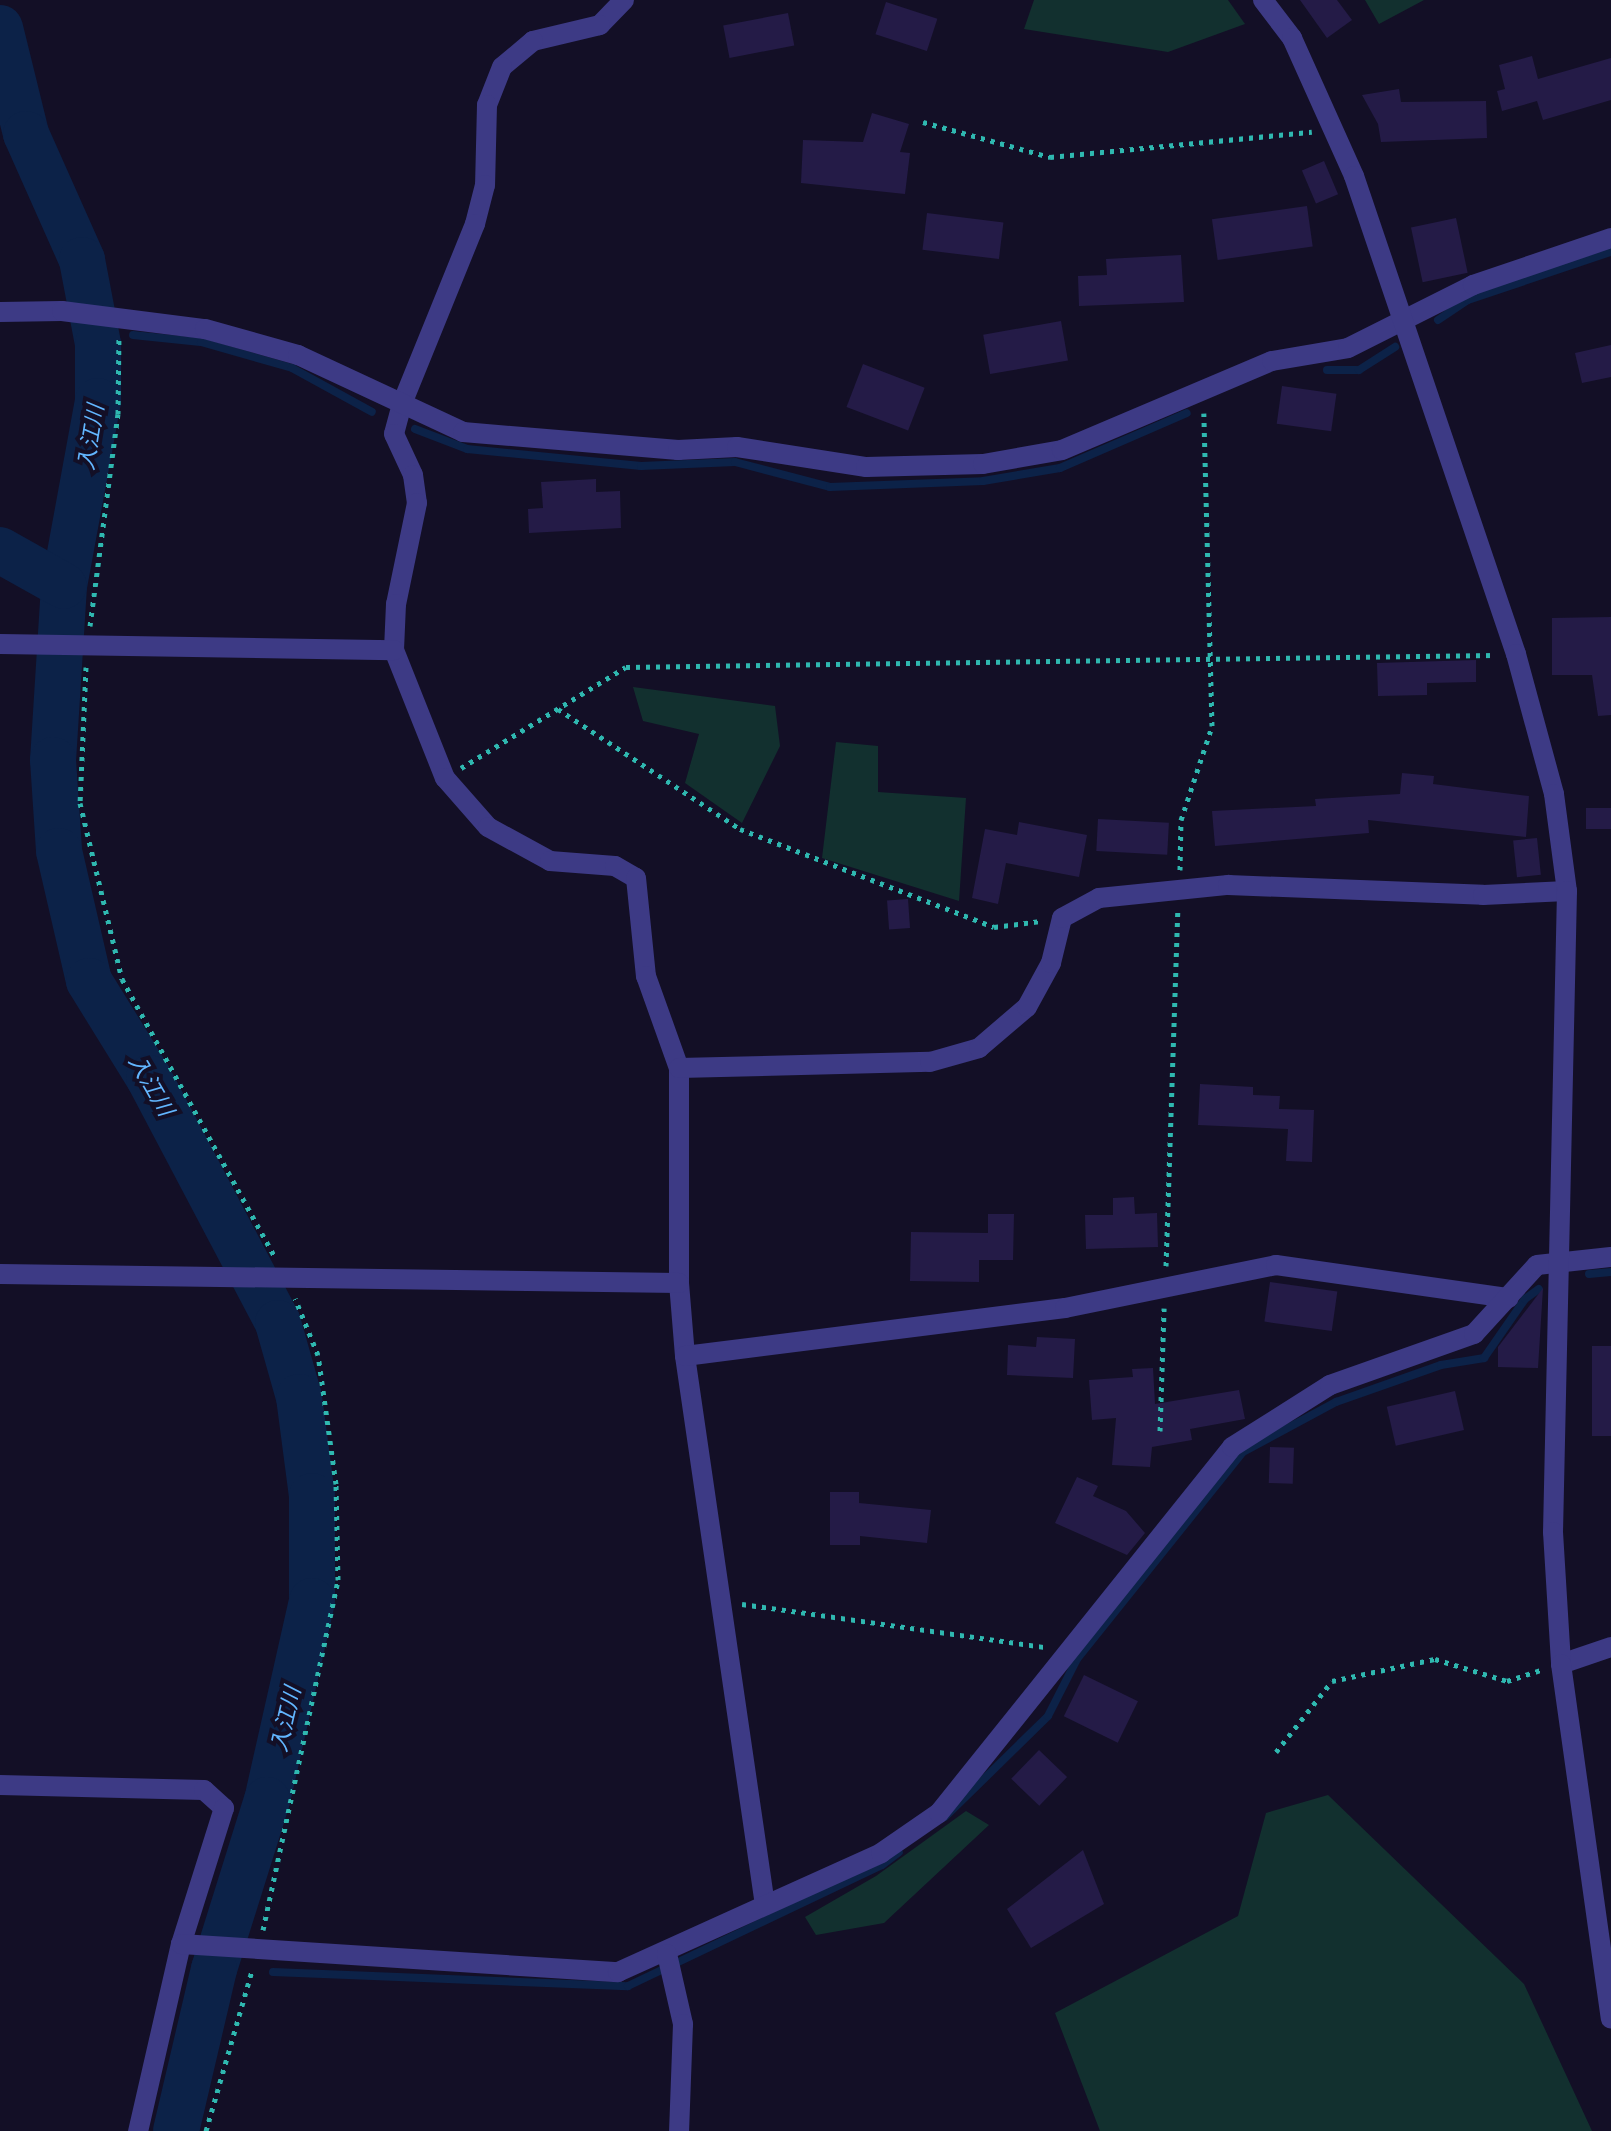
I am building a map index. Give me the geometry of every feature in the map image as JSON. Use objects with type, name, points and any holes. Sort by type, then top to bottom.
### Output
[{"type":"street","points":[[624,0],[600,25],[533,41],[502,67],[487,105],[485,185],[475,224],[402,404],[394,434],[413,475],[417,503],[396,604],[394,650],[445,778],[488,827],[550,861],[615,866],[636,878],[646,976],[679,1068],[679,1283],[685,1356],[765,1905]]},
{"type":"street","points":[[1263,0],[1292,38],[1334,130],[1406,318],[1516,654],[1554,794],[1567,891],[1553,1532],[1561,1664],[1611,2018]]},
{"type":"street","points":[[0,312],[62,311],[205,329],[298,355],[463,432],[678,450],[737,447],[866,467],[983,464],[1062,450],[1272,361],[1348,348],[1473,285],[1611,238]]},
{"type":"street","points":[[0,644],[394,650]]},
{"type":"street","points":[[679,1068],[930,1062],[979,1048],[1027,1007],[1051,963],[1062,918],[1099,898],[1228,885],[1483,895],[1567,891]]},
{"type":"street","points":[[188,1945],[618,1972],[667,1954],[765,1905],[881,1853],[939,1813],[1232,1447],[1330,1385],[1474,1334],[1537,1265],[1559,1260],[1611,1257]]},
{"type":"street","points":[[685,1356],[1065,1308],[1276,1265],[1509,1298]]},
{"type":"street","points":[[0,1274],[679,1283]]},
{"type":"street","points":[[1561,1664],[1611,1647]]},
{"type":"street","points":[[0,1785],[204,1790],[217,1797],[223,1823],[138,2131]]},
{"type":"street","points":[[667,1954],[683,2024],[679,2131]]},
{"type":"path","points":[[923,122],[1050,157],[1334,130]]},
{"type":"path","points":[[120,316],[118,414],[88,646],[80,803],[122,979],[287,1278],[318,1355],[336,1484],[338,1580],[258,1950],[206,2131]]},
{"type":"path","points":[[445,778],[626,667],[1516,654]]},
{"type":"path","points":[[557,709],[740,829],[820,863],[994,927],[1062,918]]},
{"type":"path","points":[[721,1601],[1070,1650]]},
{"type":"path","points":[[1276,1752],[1332,1681],[1435,1659],[1507,1681],[1561,1664]]},
{"type":"green space","points":[[1034,0],[1228,0],[1245,24],[1168,52],[1024,29]]},
{"type":"green space","points":[[1365,0],[1424,0],[1379,24]]},
{"type":"green space","points":[[633,687],[775,706],[780,746],[742,823],[685,783],[699,734],[643,721]]},
{"type":"green space","points":[[836,742],[878,746],[878,792],[966,798],[959,901],[822,858]]},
{"type":"green space","points":[[1328,1795],[1524,1984],[1592,2131],[1100,2131],[1055,2013],[1238,1916],[1266,1813]]},
{"type":"green space","points":[[966,1811],[989,1825],[884,1923],[816,1935],[805,1917],[876,1876]]},
{"type":"building","points":[[1300,0],[1337,0],[1352,20],[1327,38]]},
{"type":"building","points":[[886,2],[937,19],[927,51],[875,34]]},
{"type":"building","points":[[788,13],[794,45],[730,58],[723,26]]},
{"type":"building","points":[[1532,56],[1538,79],[1611,58],[1611,100],[1543,120],[1537,101],[1502,111],[1497,91],[1505,89],[1499,65]]},
{"type":"building","points":[[1399,89],[1401,102],[1486,101],[1487,138],[1381,142],[1378,124],[1362,95]]},
{"type":"building","points":[[872,113],[909,124],[900,152],[910,153],[905,194],[801,183],[803,140],[863,142]]},
{"type":"building","points":[[1324,161],[1338,194],[1316,204],[1302,170]]},
{"type":"building","points":[[1307,206],[1313,247],[1218,260],[1212,219]]},
{"type":"building","points":[[927,213],[1003,222],[999,259],[922,250]]},
{"type":"building","points":[[1456,218],[1468,273],[1423,282],[1411,228]]},
{"type":"building","points":[[1181,255],[1184,302],[1079,306],[1078,276],[1107,275],[1106,259]]},
{"type":"building","points":[[1061,321],[1068,360],[990,374],[983,335]]},
{"type":"building","points":[[1611,345],[1611,377],[1582,383],[1575,353]]},
{"type":"building","points":[[863,364],[925,388],[908,431],[847,407]]},
{"type":"building","points":[[1282,386],[1336,394],[1331,431],[1277,424]]},
{"type":"building","points":[[596,479],[596,492],[620,491],[621,528],[529,533],[528,509],[543,508],[541,482]]},
{"type":"building","points":[[1611,617],[1611,715],[1598,716],[1592,675],[1552,675],[1552,618]]},
{"type":"building","points":[[1476,660],[1476,682],[1427,683],[1427,695],[1378,696],[1377,663]]},
{"type":"building","points":[[1402,773],[1434,776],[1433,784],[1529,796],[1526,837],[1368,820],[1369,833],[1215,846],[1212,811],[1316,806],[1315,799],[1400,794]]},
{"type":"building","points":[[1586,808],[1611,808],[1611,829],[1586,829]]},
{"type":"building","points":[[1098,819],[1169,823],[1167,855],[1096,851]]},
{"type":"building","points":[[1019,822],[1087,835],[1079,877],[1006,863],[998,904],[972,898],[985,829],[1017,835]]},
{"type":"building","points":[[1537,838],[1541,875],[1517,877],[1513,841]]},
{"type":"building","points":[[908,899],[910,928],[889,929],[887,900]]},
{"type":"building","points":[[1200,1084],[1253,1087],[1253,1095],[1280,1096],[1279,1109],[1314,1110],[1312,1162],[1286,1161],[1288,1129],[1198,1125]]},
{"type":"building","points":[[1134,1197],[1135,1214],[1157,1213],[1158,1247],[1086,1249],[1085,1215],[1113,1215],[1113,1198]]},
{"type":"building","points":[[988,1214],[1014,1214],[1013,1260],[979,1260],[979,1282],[910,1281],[911,1232],[988,1233]]},
{"type":"building","points":[[1270,1282],[1337,1291],[1332,1331],[1264,1322]]},
{"type":"building","points":[[1543,1288],[1538,1368],[1498,1367],[1498,1347]]},
{"type":"building","points":[[1037,1337],[1075,1339],[1073,1378],[1007,1375],[1008,1345],[1036,1347]]},
{"type":"building","points":[[1592,1346],[1611,1346],[1611,1436],[1592,1436]]},
{"type":"building","points":[[1153,1368],[1155,1404],[1239,1390],[1245,1419],[1190,1429],[1192,1440],[1152,1447],[1150,1467],[1112,1465],[1116,1418],[1092,1420],[1089,1380],[1133,1377],[1132,1369]]},
{"type":"building","points":[[1455,1391],[1464,1430],[1396,1446],[1387,1407]]},
{"type":"building","points":[[1270,1447],[1294,1448],[1293,1484],[1269,1483]]},
{"type":"building","points":[[1077,1477],[1098,1486],[1093,1496],[1126,1511],[1145,1533],[1127,1555],[1055,1523]]},
{"type":"building","points":[[830,1492],[859,1492],[859,1503],[931,1510],[927,1543],[860,1536],[860,1545],[830,1545]]},
{"type":"building","points":[[1084,1675],[1138,1701],[1118,1743],[1064,1716]]},
{"type":"building","points":[[1039,1750],[1067,1777],[1039,1806],[1011,1779]]},
{"type":"building","points":[[1083,1850],[1104,1904],[1031,1948],[1007,1909]]},
{"type":"waterway","name":"入江川","points":[[0,28],[26,134],[82,260],[98,344],[98,401],[64,586],[53,760],[59,851],[89,981],[149,1078],[278,1323],[299,1397],[312,1496],[312,1601],[267,1800],[214,1969],[176,2131]]},
{"type":"waterway","points":[[1438,320],[1468,300],[1611,252]]},
{"type":"waterway","points":[[133,335],[201,342],[292,368],[372,412]]},
{"type":"waterway","points":[[1327,370],[1359,370],[1395,347]]},
{"type":"waterway","points":[[415,429],[467,449],[641,466],[735,462],[830,487],[983,481],[1060,468],[1187,413]]},
{"type":"waterway","points":[[0,550],[64,586]]},
{"type":"waterway","points":[[1589,1274],[1611,1272]]},
{"type":"waterway","points":[[945,1817],[1048,1716],[1077,1659],[1243,1452],[1336,1402],[1441,1365],[1484,1358],[1525,1299],[1539,1289]]},
{"type":"waterway","points":[[273,1972],[628,1986],[882,1865],[899,1852]]}]
